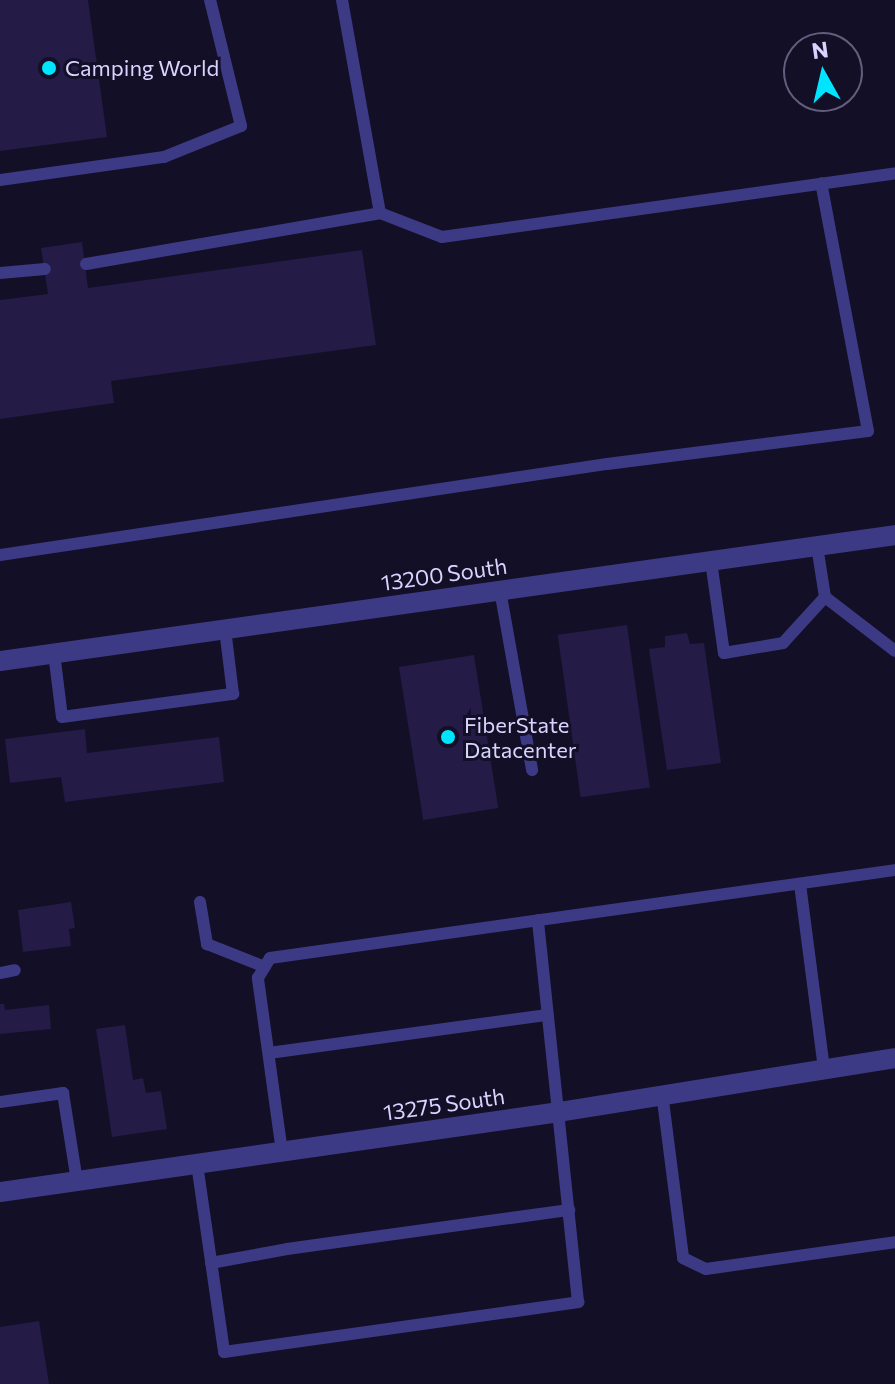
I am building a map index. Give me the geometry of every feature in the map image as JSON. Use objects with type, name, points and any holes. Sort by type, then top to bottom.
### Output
[{"type":"street","name":"13200 South","points":[[0,661],[895,535]]},
{"type":"street","name":"13275 South","points":[[0,1192],[559,1112],[662,1093],[895,1058]]},
{"type":"lane","points":[[0,180],[164,157],[241,126],[210,0]]},
{"type":"lane","points":[[342,0],[380,213]]},
{"type":"lane","points":[[86,264],[380,213],[442,237],[895,173]]},
{"type":"lane","points":[[0,555],[576,469],[868,431],[821,183]]},
{"type":"lane","points":[[0,273],[45,269]]},
{"type":"lane","points":[[817,546],[825,597],[895,651]]},
{"type":"lane","points":[[711,561],[724,653],[783,643],[825,597]]},
{"type":"lane","points":[[500,590],[532,770]]},
{"type":"lane","points":[[54,653],[62,717],[233,694],[225,629]]},
{"type":"lane","points":[[282,1152],[258,978],[270,958],[895,870]]},
{"type":"lane","points":[[800,884],[824,1069]]},
{"type":"lane","points":[[200,902],[207,944],[265,967]]},
{"type":"lane","points":[[197,1164],[224,1352],[578,1302],[538,920]]},
{"type":"lane","points":[[0,973],[15,970]]},
{"type":"lane","points":[[269,1053],[547,1015]]},
{"type":"lane","points":[[0,1102],[63,1093],[77,1181]]},
{"type":"lane","points":[[662,1093],[683,1258],[706,1269],[895,1242]]},
{"type":"lane","points":[[211,1263],[287,1249],[569,1210]]},
{"type":"building","name":"Camping World","points":[[0,0],[88,0],[107,137],[0,151]]},
{"type":"building","points":[[82,242],[88,288],[362,250],[376,345],[111,381],[114,403],[0,419],[0,300],[48,294],[41,248]]},
{"type":"building","points":[[627,625],[650,787],[581,797],[558,635]]},
{"type":"building","points":[[687,633],[690,644],[704,643],[721,763],[667,770],[649,649],[665,647],[665,636]]},
{"type":"building","name":"FiberState Datacenter","points":[[474,655],[498,808],[423,820],[399,667]]},
{"type":"building","points":[[85,729],[87,753],[219,737],[224,782],[65,802],[61,777],[10,783],[5,739]]},
{"type":"building","points":[[71,902],[75,928],[69,929],[71,946],[23,952],[18,910]]},
{"type":"building","points":[[0,1004],[4,1004],[5,1010],[49,1005],[51,1029],[0,1034]]},
{"type":"building","points":[[125,1025],[133,1080],[143,1078],[146,1093],[161,1091],[167,1129],[112,1137],[96,1029]]},
{"type":"building","points":[[39,1321],[49,1384],[0,1384],[0,1327]]},
{"type":"place","name":"Camping World","points":[[49,68]]},
{"type":"place","name":"FiberState Datacenter","points":[[448,737]]}]
